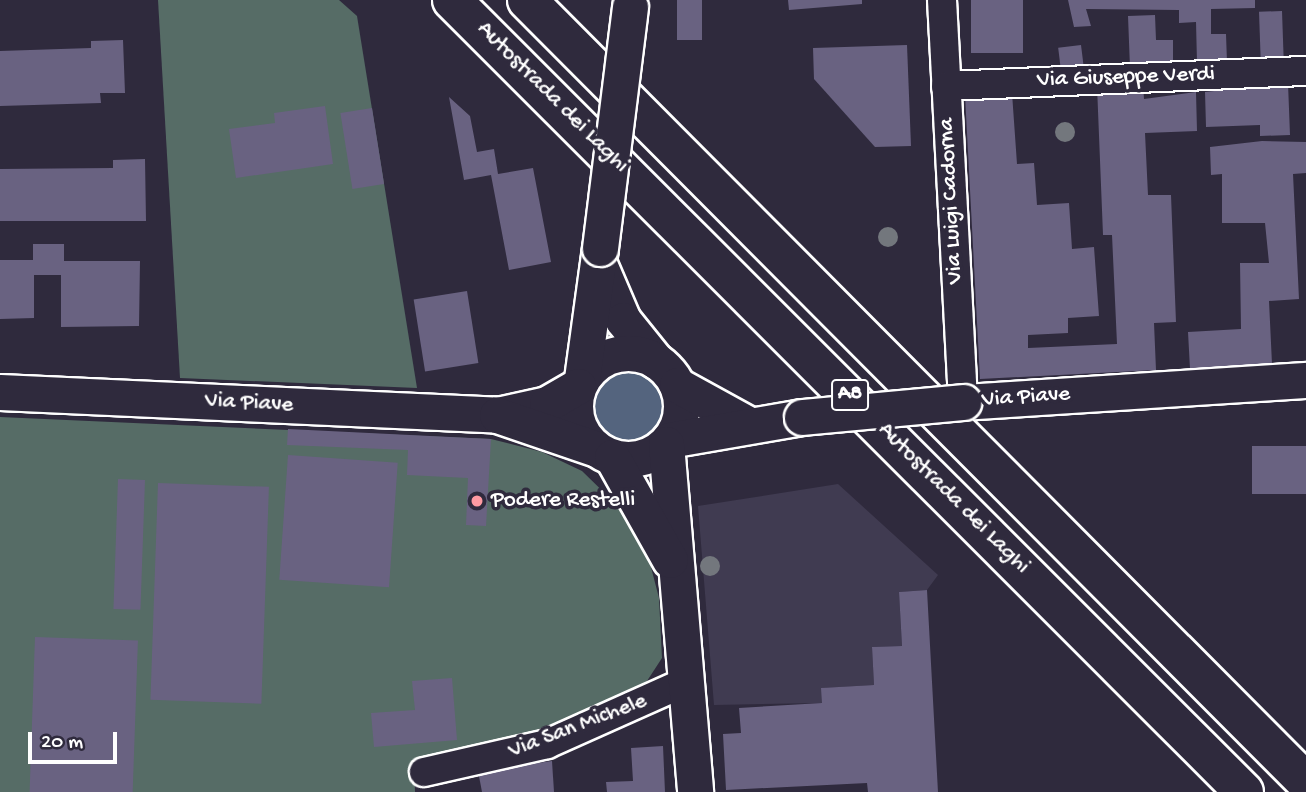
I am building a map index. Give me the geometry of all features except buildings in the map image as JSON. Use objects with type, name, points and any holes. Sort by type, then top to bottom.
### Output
[{"type":"highway","name":"Autostrada dei Laghi","points":[[452,0],[1244,792]]},
{"type":"highway","name":"A8","points":[[527,0],[1306,782]]},
{"type":"street","name":"Via Luigi Cadorna","points":[[942,0],[962,385]]},
{"type":"street","points":[[630,4],[599,256],[586,318],[580,383],[574,413],[603,453],[678,576]]},
{"type":"street","name":"Via Giuseppe Verdi","points":[[946,86],[1306,71]]},
{"type":"street","points":[[599,256],[623,320],[666,373],[680,418],[667,442],[695,792]]},
{"type":"street","name":"Via Piave","points":[[0,393],[497,415],[547,404],[580,383],[615,354],[666,373],[748,424]]},
{"type":"street","name":"Via Piave","points":[[497,415],[603,453],[637,459],[667,442],[748,424],[802,417],[962,385],[999,399],[1306,380]]},
{"type":"street","name":"Via San Michele","points":[[424,772],[547,744],[688,681]]},
{"type":"shaded area","points":[[838,484],[938,575],[927,590],[899,592],[902,646],[872,647],[874,685],[822,688],[822,703],[714,705],[698,506]]},
{"type":"green space","points":[[158,0],[339,0],[357,16],[417,388],[180,378]]},
{"type":"green space","points":[[0,417],[491,439],[542,452],[582,471],[622,510],[646,548],[659,598],[662,658],[647,681],[600,709],[534,735],[414,760],[415,792],[0,792]]},
{"type":"water","points":[[627,370],[647,376],[657,386],[663,406],[657,426],[647,436],[627,442],[607,436],[597,426],[591,406],[597,386],[607,376]]},
{"type":"place","name":"Podere Restelli","points":[[477,501]]}]
